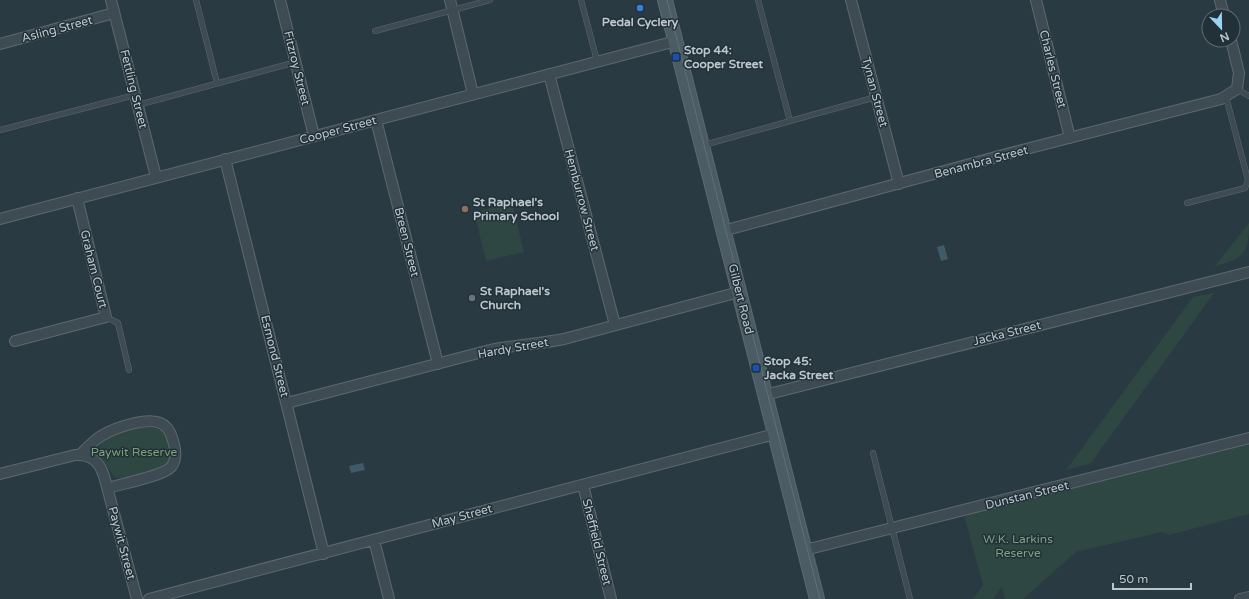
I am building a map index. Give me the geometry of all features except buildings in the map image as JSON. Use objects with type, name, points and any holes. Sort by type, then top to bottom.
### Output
[{"type":"street","name":"Fettling Street","points":[[111,0],[156,177]]},
{"type":"street","name":"Fitzroy Street","points":[[280,0],[314,136]]},
{"type":"street","name":"Gilbert Road","points":[[665,0],[817,599]]},
{"type":"street","name":"Tynan Street","points":[[851,0],[899,184]]},
{"type":"street","name":"Charles Street","points":[[1036,0],[1070,138]]},
{"type":"street","points":[[452,5],[474,94]]},
{"type":"street","name":"Asling Street","points":[[0,44],[114,13]]},
{"type":"street","name":"Cooper Street","points":[[0,219],[676,41]]},
{"type":"street","points":[[1233,48],[1239,73],[1237,89]]},
{"type":"street","name":"Hemburrow Street","points":[[549,74],[615,325]]},
{"type":"street","name":"Benambra Street","points":[[723,231],[1226,97],[1237,89]]},
{"type":"street","name":"Breen Street","points":[[376,120],[438,364]]},
{"type":"street","name":"Esmond Street","points":[[225,159],[324,554]]},
{"type":"street","name":"Graham Court","points":[[15,341],[106,317],[77,198]]},
{"type":"street","name":"Jacka Street","points":[[765,395],[1249,272]]},
{"type":"street","name":"Hardy Street","points":[[287,403],[511,346],[535,345],[564,339],[739,292]]},
{"type":"street","points":[[0,474],[80,454],[100,437],[112,430],[146,421],[157,422],[166,426],[176,450],[176,458],[171,467],[159,473],[108,488]]},
{"type":"street","name":"May Street","points":[[149,599],[775,434]]},
{"type":"street","name":"Dunstan Street","points":[[804,550],[1249,438]]},
{"type":"street","name":"Paywit Street","points":[[80,454],[90,456],[97,461],[102,470],[137,599]]},
{"type":"street","name":"Sheffield Street","points":[[583,485],[611,599]]},
{"type":"street","points":[[374,540],[389,599]]},
{"type":"street","points":[[1240,599],[1249,597]]},
{"type":"lane","points":[[196,0],[217,83]]},
{"type":"lane","points":[[375,31],[452,5],[490,0]]},
{"type":"lane","points":[[581,0],[597,61]]},
{"type":"lane","points":[[758,0],[790,121]]},
{"type":"lane","points":[[0,130],[217,83],[296,62]]},
{"type":"lane","points":[[1237,89],[1249,96]]},
{"type":"lane","points":[[702,145],[876,97]]},
{"type":"lane","points":[[1187,203],[1245,188],[1248,180],[1226,97]]},
{"type":"lane","points":[[106,317],[118,323],[129,370]]},
{"type":"lane","points":[[873,453],[910,599]]},
{"type":"green space","points":[[512,203],[524,252],[486,261],[474,212]]},
{"type":"green space","points":[[1249,223],[1248,241],[1243,253],[1233,261],[1215,266]]},
{"type":"green space","points":[[1214,293],[1091,463],[1066,470],[1193,297]]},
{"type":"green space","name":"Paywit Reserve","points":[[145,426],[158,429],[164,433],[171,448],[170,458],[163,467],[159,469],[133,477],[115,478],[99,454],[100,446],[105,438],[127,429]]},
{"type":"green space","name":"W.K. Larkins Reserve","points":[[1249,443],[1249,514],[1169,535],[1162,532],[1076,552],[1023,599],[1005,599],[1002,587],[993,599],[973,599],[983,585],[964,515]]},
{"type":"water","points":[[944,245],[948,259],[941,261],[937,247]]},
{"type":"water","points":[[363,463],[365,470],[351,473],[349,466]]},
{"type":"tram line","points":[[667,0],[820,599]]},
{"type":"place","name":"Pedal Cyclery","points":[[640,8]]},
{"type":"place","name":"Stop 44: Cooper Street","points":[[676,57]]},
{"type":"place","name":"St Raphael's Primary School","points":[[465,209]]},
{"type":"place","name":"St Raphael's Church","points":[[472,298]]},
{"type":"place","name":"Stop 45: Jacka Street","points":[[756,368]]}]
